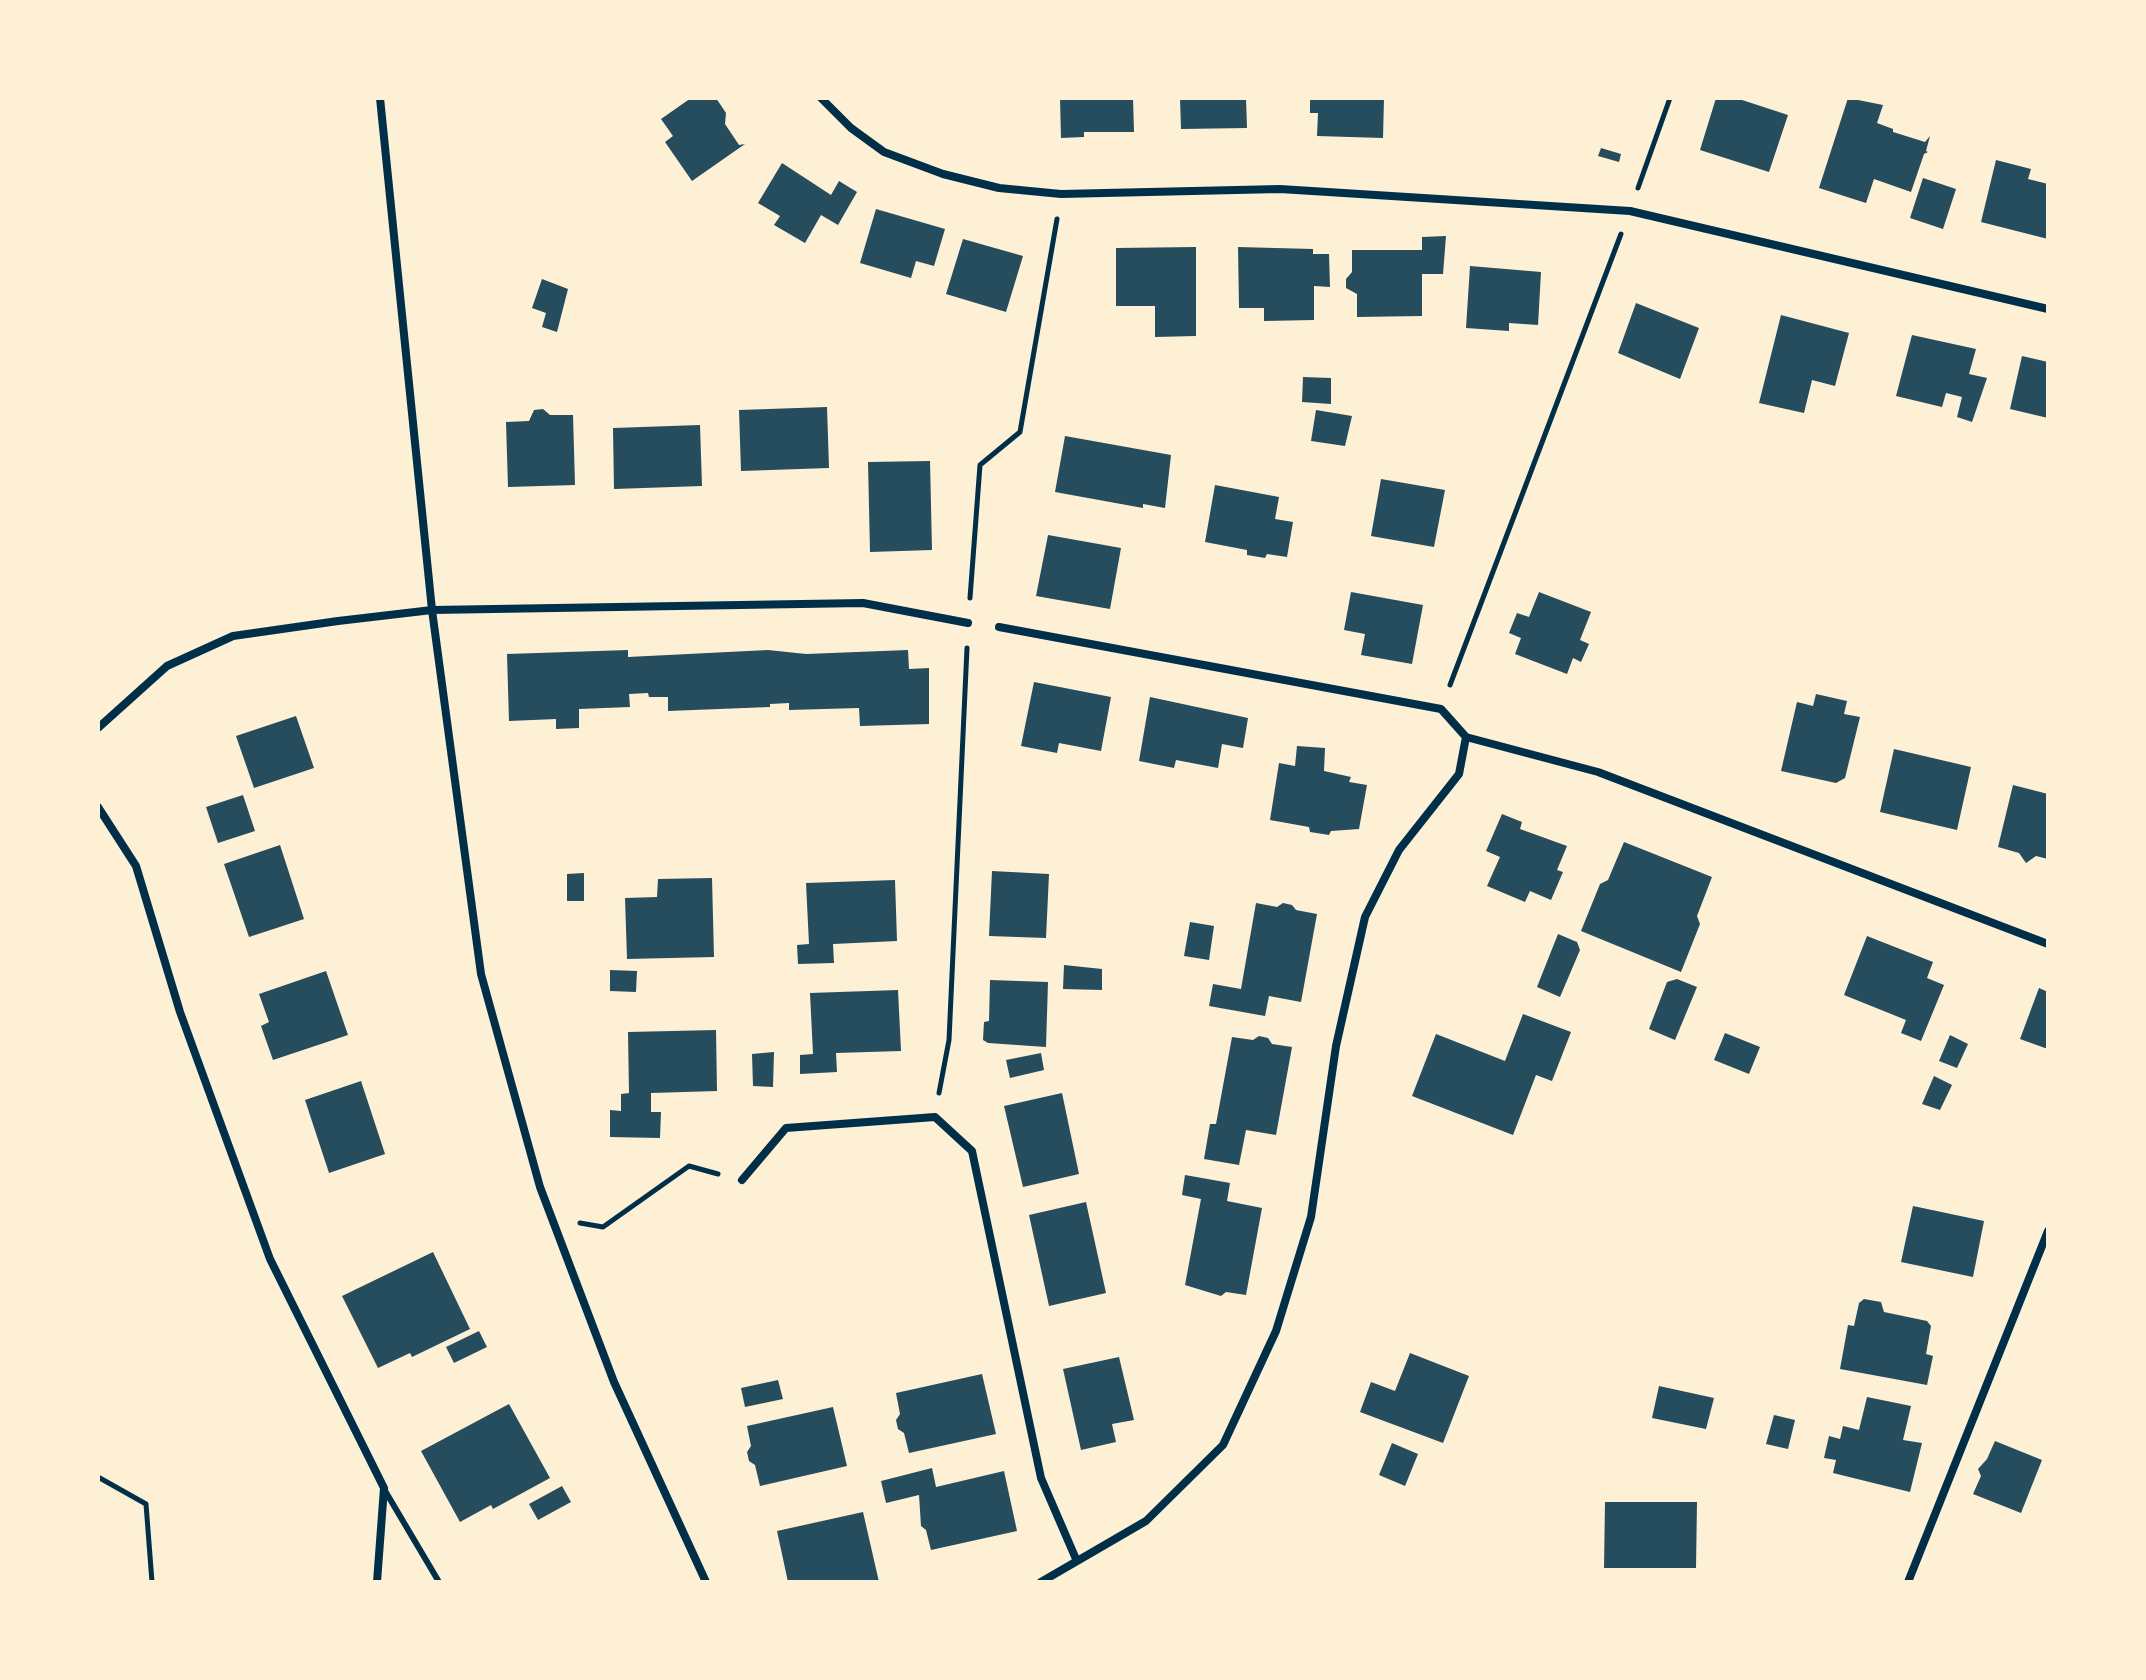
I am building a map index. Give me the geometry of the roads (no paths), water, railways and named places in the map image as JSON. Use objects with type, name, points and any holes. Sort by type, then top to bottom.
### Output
[{"type":"street","points":[[380,98],[432,610],[481,974],[551,1219],[614,1382],[706,1582]]},
{"type":"street","points":[[821,98],[851,128],[884,152],[943,174],[999,188],[1061,194],[1280,189],[1630,211],[2048,309]]},
{"type":"street","points":[[98,728],[167,666],[233,636],[432,610],[863,603],[968,623]]},
{"type":"street","points":[[999,627],[1441,709],[1466,737],[1598,772],[2048,944]]},
{"type":"street","points":[[1041,1582],[1146,1521],[1223,1445],[1276,1331],[1311,1217],[1336,1046],[1365,917],[1399,850],[1459,774],[1466,737]]},
{"type":"street","points":[[98,807],[136,866],[180,1012],[270,1259],[384,1488],[377,1582]]},
{"type":"street","points":[[742,1180],[786,1128],[935,1117],[972,1151],[1041,1478],[1076,1559]]},
{"type":"street","points":[[1908,1582],[2048,1231]]},
{"type":"lane","points":[[384,1488],[439,1582]]}]
